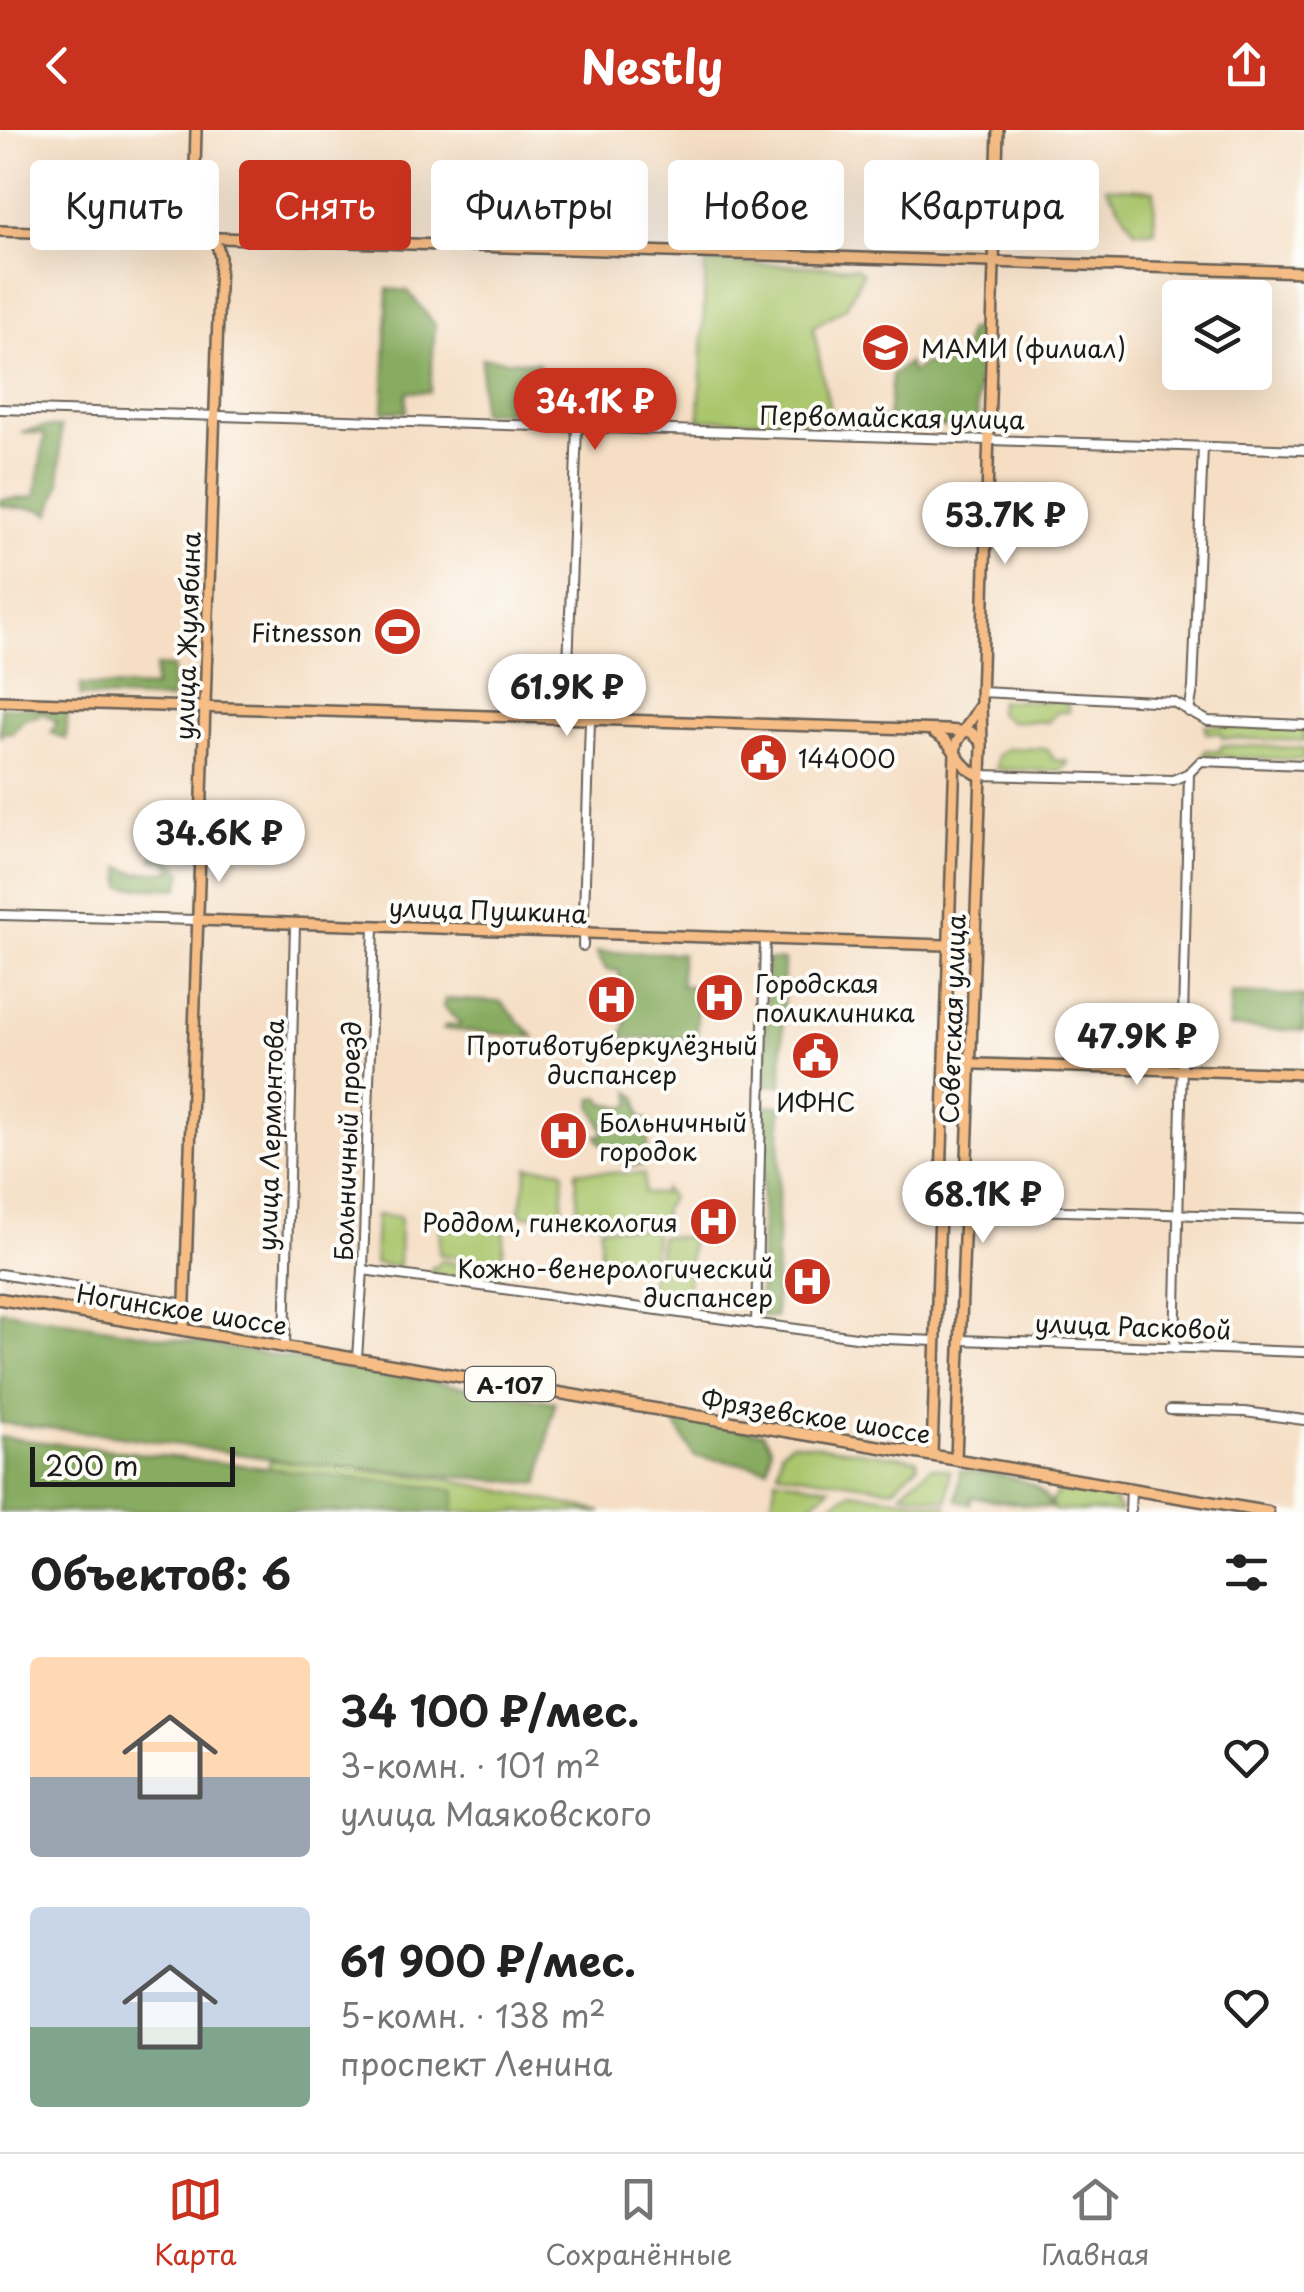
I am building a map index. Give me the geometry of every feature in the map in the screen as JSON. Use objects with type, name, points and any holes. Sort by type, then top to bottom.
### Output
[{"type":"highway","name":"Ногинское шоссе","points":[[0,1299],[357,1358]]},
{"type":"highway","name":"Фрязевское шоссе","points":[[357,1358],[1268,1512]]},
{"type":"main road","points":[[195,160],[196,130]]},
{"type":"main road","name":"Советская улица","points":[[956,1459],[982,747],[998,130]]},
{"type":"main road","points":[[0,231],[30,232]]},
{"type":"main road","points":[[219,238],[1304,272]]},
{"type":"main road","name":"улица Жулябина","points":[[184,1330],[220,258],[217,250]]},
{"type":"main road","name":"Советская улица","points":[[964,731],[976,715],[981,696]]},
{"type":"main road","points":[[0,702],[964,731],[975,734],[982,747]]},
{"type":"main road","points":[[955,753],[964,731]]},
{"type":"main road","points":[[931,732],[949,742],[963,766],[980,775]]},
{"type":"main road","name":"Советская улица","points":[[932,1455],[955,753]]},
{"type":"main road","points":[[963,766],[970,768],[981,762]]},
{"type":"main road","name":"улица Пушкина","points":[[198,920],[974,946]]},
{"type":"main road","points":[[945,1063],[1304,1074]]},
{"type":"main road","points":[[934,1428],[958,1427]]},
{"type":"street","name":"Первомайская улица","points":[[0,409],[1304,450]]},
{"type":"street","points":[[566,720],[577,427]]},
{"type":"street","points":[[1189,712],[1203,447]]},
{"type":"street","points":[[981,696],[1173,702],[1208,721],[1304,725]]},
{"type":"street","points":[[583,946],[590,721]]},
{"type":"street","points":[[980,775],[1173,780],[1208,761],[1304,765]]},
{"type":"street","points":[[1174,1348],[1190,773]]},
{"type":"street","name":"улица Пушкина","points":[[0,915],[198,920]]},
{"type":"street","name":"улица Лермонтова","points":[[285,1346],[295,924]]},
{"type":"street","name":"Больничный проезд","points":[[357,1358],[374,926]]},
{"type":"street","points":[[756,1324],[765,940]]},
{"type":"street","points":[[965,1208],[1304,1218]]},
{"type":"street","points":[[363,1270],[885,1341],[936,1341]]},
{"type":"street","points":[[0,1274],[185,1304]]},
{"type":"street","name":"улица Расковой","points":[[961,1340],[1304,1352]]},
{"type":"street","points":[[1170,1410],[1246,1412],[1304,1420]]},
{"type":"street","points":[[1130,1512],[1131,1488]]},
{"type":"green space","points":[[1106,187],[1154,190],[1155,231],[1135,231]]},
{"type":"green space","points":[[706,262],[856,268],[863,273],[846,307],[813,327],[829,406],[828,422],[699,419]]},
{"type":"green space","points":[[388,289],[408,291],[435,325],[430,392],[407,392],[406,412],[383,411]]},
{"type":"green space","points":[[968,330],[979,330],[977,428],[888,424],[881,419],[888,419],[892,375],[908,363],[912,373],[924,364],[959,364]]},
{"type":"green space","points":[[482,358],[539,363],[537,412],[480,412]]},
{"type":"green space","points":[[61,427],[60,485],[50,514],[0,505],[0,500],[35,497],[45,434],[21,432]]},
{"type":"green space","points":[[156,666],[173,667],[172,700],[80,696],[81,685],[154,688]]},
{"type":"green space","points":[[999,701],[1062,701],[1069,712],[1057,712],[1048,722],[1009,721],[998,713]]},
{"type":"green space","points":[[1,707],[68,709],[66,739],[51,733],[57,722],[45,714],[24,719],[12,733],[2,732],[0,738]]},
{"type":"green space","points":[[1205,725],[1304,729],[1304,741],[1222,738],[1221,733],[1206,733]]},
{"type":"green space","points":[[1222,745],[1304,748],[1304,760],[1203,756],[1206,750],[1220,751]]},
{"type":"green space","points":[[1008,748],[1047,749],[1054,760],[1068,764],[1060,771],[996,769],[997,756]]},
{"type":"green space","points":[[156,851],[166,852],[183,873],[178,889],[122,887],[121,867],[135,873],[173,871],[166,860],[153,860]]},
{"type":"green space","points":[[596,952],[681,953],[681,986],[693,986],[697,1004],[697,1039],[622,1038],[627,986],[620,984],[619,971],[606,970]]},
{"type":"green space","points":[[767,960],[784,960],[782,1086],[765,1085]]},
{"type":"green space","points":[[1231,993],[1304,996],[1304,1031],[1229,1027]]},
{"type":"green space","points":[[445,999],[501,1002],[534,1037],[443,1029],[460,1023],[443,1007]]},
{"type":"green space","points":[[630,1092],[637,1097],[641,1118],[648,1120],[647,1164],[635,1166],[607,1155],[598,1140],[597,1135],[603,1135],[603,1130],[592,1105],[593,1098],[600,1097],[604,1103],[628,1107],[632,1102]]},
{"type":"green space","points":[[764,1105],[781,1106],[775,1318],[759,1316]]},
{"type":"green space","points":[[528,1167],[561,1169],[564,1173],[562,1217],[523,1215],[520,1211]]},
{"type":"green space","points":[[576,1171],[644,1174],[644,1193],[663,1194],[664,1189],[671,1198],[664,1208],[663,1224],[578,1221]]},
{"type":"green space","points":[[376,1215],[400,1217],[399,1266],[374,1264]]},
{"type":"green space","points":[[450,1218],[505,1223],[501,1283],[431,1274],[440,1260],[468,1267],[467,1260],[439,1254],[440,1223]]},
{"type":"green space","points":[[600,1227],[655,1229],[653,1263],[600,1257]]},
{"type":"green space","points":[[660,1236],[691,1238],[687,1299],[648,1296],[652,1269],[658,1269]]},
{"type":"green space","points":[[0,1310],[555,1402],[539,1484],[293,1462],[113,1435],[0,1423]]},
{"type":"green space","points":[[672,1418],[763,1433],[771,1446],[768,1468],[694,1456]]},
{"type":"green space","points":[[0,1437],[455,1490],[453,1512],[0,1512]]},
{"type":"green space","points":[[792,1442],[917,1459],[918,1465],[893,1489],[778,1472],[781,1451]]},
{"type":"green space","points":[[270,1460],[447,1479],[602,1512],[260,1512]]},
{"type":"green space","points":[[931,1467],[950,1470],[948,1500],[901,1493]]},
{"type":"green space","points":[[960,1470],[1026,1482],[1037,1488],[1051,1508],[971,1497],[970,1504],[957,1500]]},
{"type":"green space","points":[[776,1478],[831,1487],[802,1512],[770,1512]]},
{"type":"green space","points":[[1059,1491],[1111,1496],[1121,1512],[1054,1510],[1051,1501]]},
{"type":"green space","points":[[852,1492],[947,1505],[947,1512],[818,1512]]},
{"type":"place","name":"МАМИ (филиал)","points":[[886,348]]},
{"type":"place","name":"Fitnesson","points":[[397,632]]},
{"type":"place","name":"144000","points":[[763,758]]},
{"type":"place","name":"Городская поликлиника","points":[[720,997]]},
{"type":"place","name":"Противотуберкулёзный диспансер","points":[[612,999]]},
{"type":"place","name":"ИФНС","points":[[816,1056]]},
{"type":"place","name":"Больничный городок","points":[[564,1136]]},
{"type":"place","name":"Роддом, гинекология","points":[[713,1222]]},
{"type":"place","name":"Кожно-венерологический диспансер","points":[[808,1282]]}]
